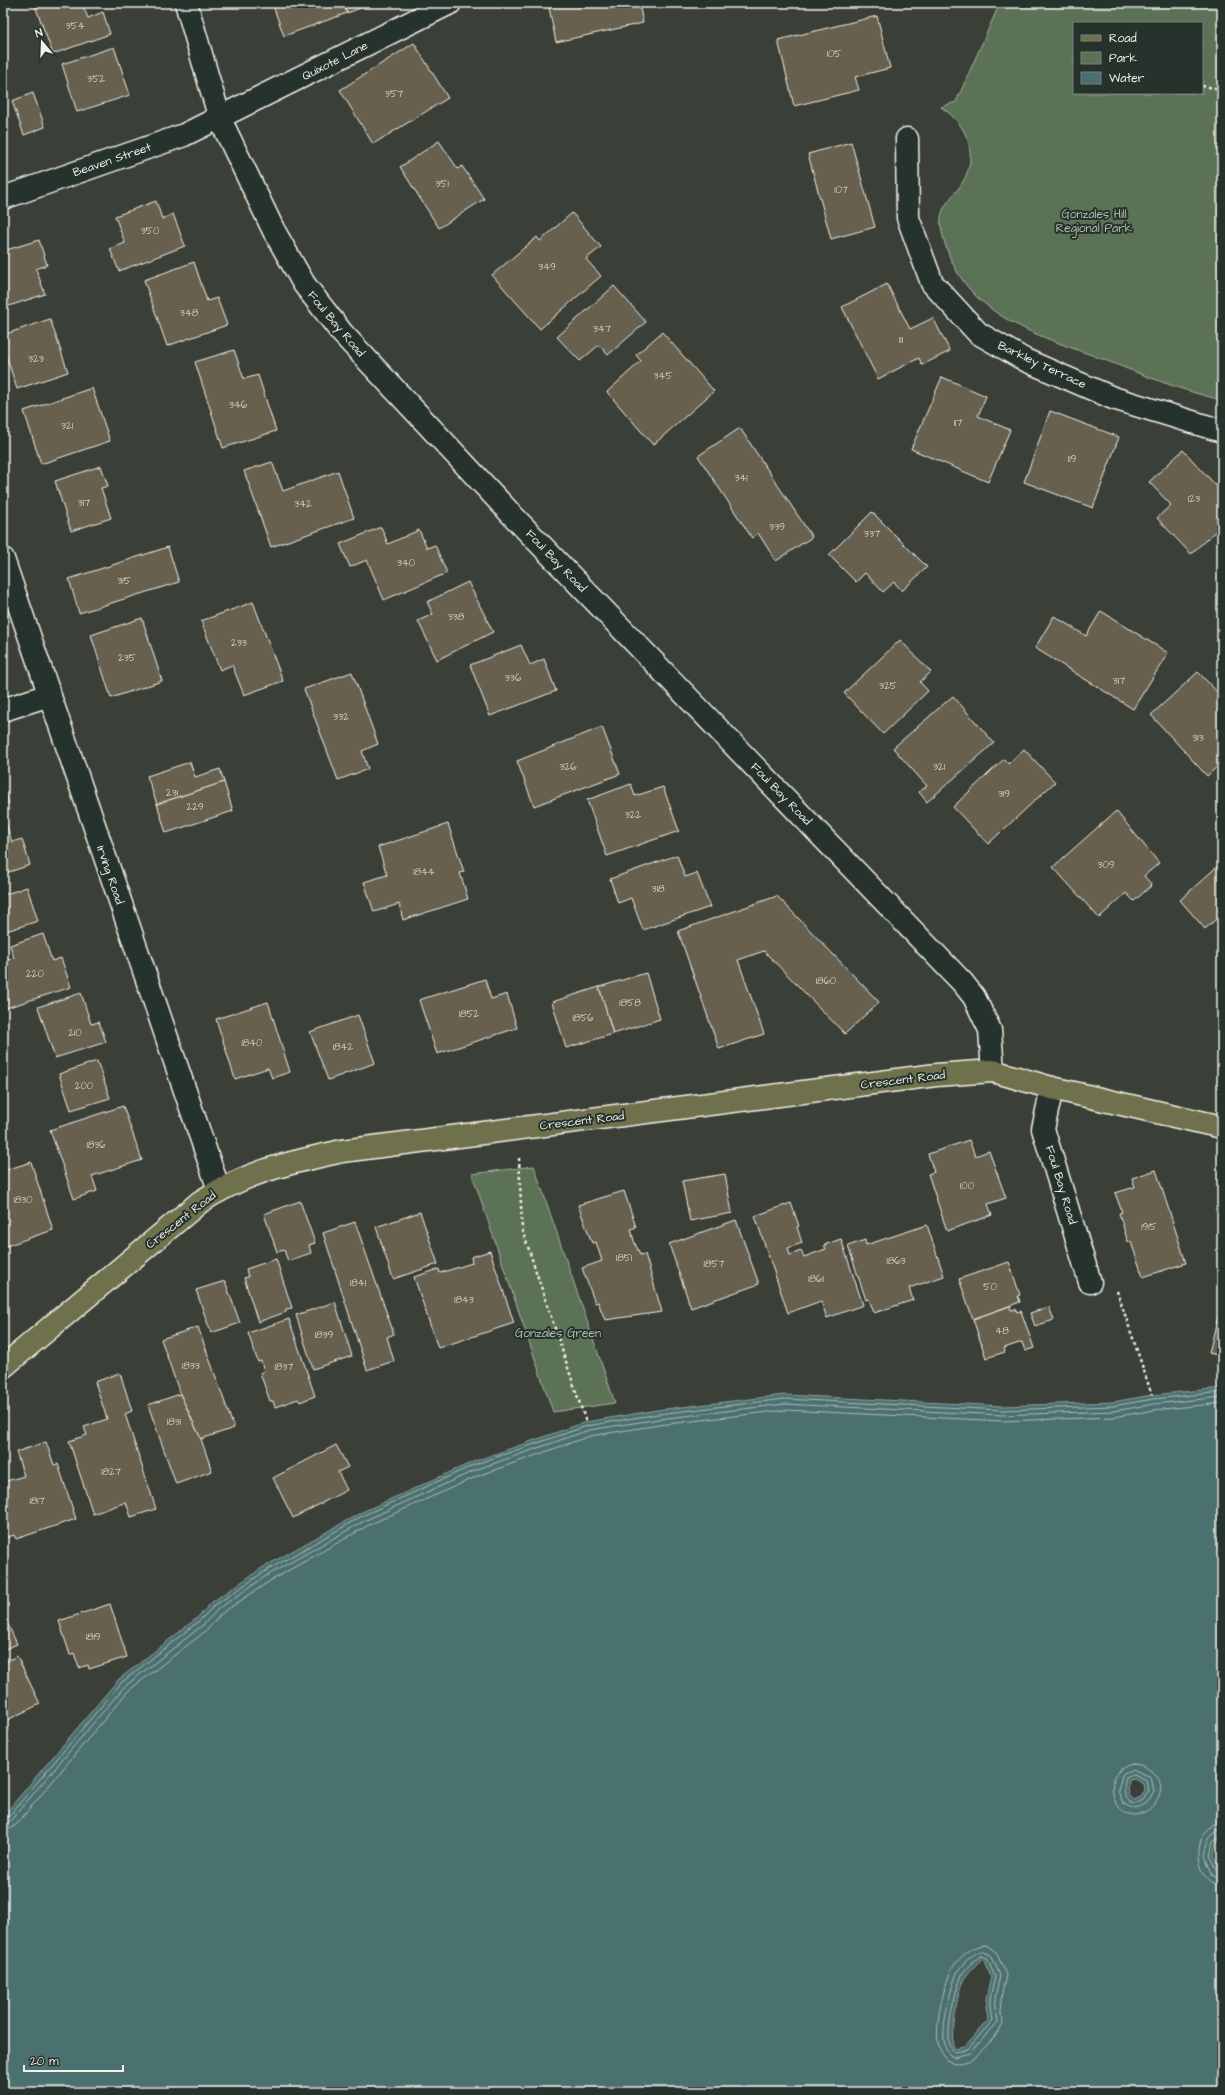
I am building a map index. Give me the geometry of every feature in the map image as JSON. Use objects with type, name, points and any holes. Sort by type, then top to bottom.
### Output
[{"type":"main road","name":"Crescent Road","points":[[3,1367],[200,1202],[218,1190],[267,1168],[342,1151],[936,1075],[993,1071],[1052,1088],[1222,1127]]},
{"type":"street","name":"Foul Bay Road","points":[[186,3],[220,119],[274,231],[304,284],[342,334],[513,516],[963,983],[974,997],[990,1030],[993,1071]]},
{"type":"street","name":"Quixote Lane","points":[[220,119],[450,3]]},
{"type":"street","name":"Beaven Street","points":[[3,198],[184,135],[220,119]]},
{"type":"street","name":"Barkley Terrace","points":[[907,139],[908,218],[932,283],[978,333],[1025,360],[1113,398],[1222,431]]},
{"type":"street","name":"Irving Road","points":[[3,559],[218,1190]]},
{"type":"street","points":[[3,710],[49,695]]},
{"type":"street","name":"Foul Bay Road","points":[[1052,1088],[1044,1129],[1090,1282]]},
{"type":"path","points":[[1203,86],[1222,89]]},
{"type":"path","points":[[517,1129],[522,1230],[586,1422]]},
{"type":"path","points":[[1116,1288],[1152,1395]]},
{"type":"green space","name":"Gonzales Hill Regional Park","points":[[1000,3],[1222,3],[1222,400],[1163,382],[1051,340],[1002,316],[981,301],[963,281],[950,257],[941,227],[942,214],[946,204],[961,185],[967,174],[970,163],[970,152],[964,132],[950,114],[941,107],[956,102]]},
{"type":"green space","name":"Gonzales Green","points":[[534,1166],[615,1403],[553,1412],[472,1174]]},
{"type":"water","points":[[1222,1388],[1222,1838],[1216,1843],[1213,1856],[1222,1873],[1222,2092],[3,2092],[3,1816],[118,1680],[197,1618],[212,1602],[262,1568],[362,1512],[475,1461],[586,1422],[657,1410],[784,1395],[1002,1406],[1113,1402],[1152,1395]],"holes":[[[1135,1779],[1144,1784],[1145,1791],[1141,1797],[1134,1800],[1128,1792],[1128,1786],[1129,1780]],[[983,1959],[991,1977],[986,1999],[989,2019],[964,2047],[954,2049],[954,2022],[960,1990],[963,1981]]]},
{"type":"building","points":[[34,3],[82,3],[88,18],[103,12],[110,34],[53,54]]},
{"type":"building","points":[[272,3],[343,3],[347,13],[284,36]]},
{"type":"building","points":[[343,3],[374,3],[347,13]]},
{"type":"building","points":[[548,3],[639,3],[643,23],[556,42]]},
{"type":"building","points":[[877,16],[890,68],[855,77],[859,90],[794,106],[778,40]]},
{"type":"building","points":[[414,43],[448,98],[373,144],[340,90]]},
{"type":"building","points":[[114,47],[130,95],[77,112],[62,64]]},
{"type":"building","points":[[33,93],[45,127],[24,135],[12,101]]},
{"type":"building","points":[[439,141],[458,169],[462,166],[484,199],[439,228],[400,167]]},
{"type":"building","points":[[851,142],[875,227],[831,239],[808,154]]},
{"type":"building","points":[[156,201],[162,219],[173,214],[185,246],[119,271],[110,249],[125,243],[115,216]]},
{"type":"building","points":[[572,213],[601,247],[586,259],[601,276],[540,329],[492,275],[537,237],[540,241]]},
{"type":"building","points":[[39,240],[47,265],[36,269],[45,294],[3,308],[3,251]]},
{"type":"building","points":[[194,262],[207,301],[217,298],[227,325],[167,346],[144,280]]},
{"type":"building","points":[[887,284],[910,329],[933,318],[950,351],[922,365],[919,358],[878,379],[842,307]]},
{"type":"building","points":[[614,286],[646,322],[608,355],[599,345],[580,361],[557,337]]},
{"type":"building","points":[[50,319],[68,372],[17,389],[3,346],[3,335]]},
{"type":"building","points":[[662,332],[714,391],[653,445],[607,392],[641,361],[636,355]]},
{"type":"building","points":[[234,350],[244,379],[258,375],[276,431],[223,448],[195,362]]},
{"type":"building","points":[[942,377],[986,396],[978,416],[1010,430],[988,482],[911,449]]},
{"type":"building","points":[[92,388],[110,441],[41,464],[24,411]]},
{"type":"building","points":[[1050,411],[1119,437],[1093,508],[1024,482]]},
{"type":"building","points":[[740,428],[812,537],[776,561],[758,533],[752,538],[698,456]]},
{"type":"building","points":[[1183,450],[1222,492],[1222,525],[1191,554],[1157,518],[1171,505],[1149,482]]},
{"type":"building","points":[[272,462],[283,491],[338,471],[354,518],[271,547],[244,471]]},
{"type":"building","points":[[101,466],[108,486],[101,488],[111,518],[71,531],[55,481]]},
{"type":"building","points":[[872,512],[927,567],[902,591],[894,582],[883,592],[865,573],[856,582],[829,555]]},
{"type":"building","points":[[381,527],[388,544],[419,530],[427,548],[435,545],[447,573],[384,600],[367,560],[350,567],[340,544]]},
{"type":"building","points":[[168,547],[179,582],[79,613],[69,579]]},
{"type":"building","points":[[468,582],[493,632],[437,660],[418,621],[433,614],[427,602]]},
{"type":"building","points":[[253,602],[283,681],[244,695],[232,665],[220,670],[201,621]]},
{"type":"building","points":[[1101,611],[1168,653],[1133,709],[1035,648],[1054,616],[1086,636]]},
{"type":"building","points":[[142,618],[162,681],[111,698],[91,635]]},
{"type":"building","points":[[900,640],[931,672],[920,682],[928,691],[883,734],[844,693]]},
{"type":"building","points":[[521,645],[530,665],[544,659],[556,691],[490,716],[470,665]]},
{"type":"building","points":[[352,672],[378,744],[362,751],[368,769],[338,780],[304,689]]},
{"type":"building","points":[[1198,672],[1222,697],[1222,762],[1207,776],[1151,715]]},
{"type":"building","points":[[953,696],[994,743],[927,802],[919,792],[927,786],[893,748]]},
{"type":"building","points":[[602,727],[620,774],[534,806],[517,761]]},
{"type":"building","points":[[1024,749],[1055,782],[988,844],[953,807],[1004,759],[1008,764]]},
{"type":"building","points":[[190,762],[195,777],[220,769],[224,782],[157,804],[147,776]]},
{"type":"building","points":[[224,782],[233,811],[166,833],[157,804]]},
{"type":"building","points":[[3,784],[9,803],[3,805]]},
{"type":"building","points":[[631,784],[635,796],[663,787],[679,831],[607,856],[587,800]]},
{"type":"building","points":[[1116,811],[1159,863],[1144,876],[1152,885],[1134,901],[1126,893],[1099,918],[1053,867]]},
{"type":"building","points":[[6,823],[12,842],[22,839],[30,865],[3,874],[3,825]]},
{"type":"building","points":[[448,824],[464,872],[460,873],[468,899],[403,920],[399,904],[374,912],[364,882],[387,875],[378,847]]},
{"type":"building","points":[[677,855],[685,877],[697,873],[710,907],[643,930],[631,898],[618,903],[610,879]]},
{"type":"building","points":[[1221,863],[1222,914],[1205,929],[1180,900]]},
{"type":"building","points":[[27,887],[38,921],[3,932],[3,895]]},
{"type":"building","points":[[777,896],[879,1002],[845,1034],[764,951],[738,960],[764,1034],[719,1049],[678,931]]},
{"type":"building","points":[[43,934],[52,961],[61,958],[71,987],[3,1009],[3,961],[14,958],[10,945]]},
{"type":"building","points":[[646,973],[660,1019],[613,1034],[599,987]]},
{"type":"building","points":[[485,979],[491,999],[507,994],[517,1028],[437,1054],[419,1000]]},
{"type":"building","points":[[599,987],[613,1034],[566,1048],[552,1002]]},
{"type":"building","points":[[81,993],[91,1024],[99,1022],[106,1042],[55,1058],[38,1007]]},
{"type":"building","points":[[268,1002],[290,1072],[272,1078],[268,1068],[235,1079],[216,1019]]},
{"type":"building","points":[[358,1015],[375,1063],[328,1080],[310,1032]]},
{"type":"building","points":[[97,1061],[110,1098],[71,1110],[59,1074]]},
{"type":"building","points":[[123,1106],[142,1160],[92,1176],[97,1191],[74,1199],[50,1130]]},
{"type":"building","points":[[969,1140],[975,1156],[989,1151],[1006,1198],[988,1204],[992,1215],[947,1231],[928,1174],[934,1172],[928,1154]]},
{"type":"building","points":[[31,1162],[53,1230],[3,1247],[3,1171]]},
{"type":"building","points":[[1156,1170],[1186,1263],[1143,1277],[1131,1242],[1128,1242],[1119,1213],[1122,1212],[1115,1193],[1135,1187],[1132,1178]]},
{"type":"building","points":[[725,1174],[732,1213],[690,1221],[682,1181]]},
{"type":"building","points":[[624,1191],[636,1227],[631,1229],[634,1241],[640,1255],[645,1254],[662,1312],[605,1320],[598,1302],[595,1303],[582,1268],[602,1261],[596,1242],[592,1243],[578,1205]]},
{"type":"building","points":[[300,1201],[315,1243],[309,1245],[311,1253],[288,1261],[284,1250],[277,1252],[264,1214]]},
{"type":"building","points":[[791,1203],[799,1226],[797,1227],[802,1243],[788,1248],[790,1255],[801,1251],[804,1257],[826,1249],[824,1245],[841,1239],[863,1305],[827,1318],[821,1301],[788,1313],[755,1216]]},
{"type":"building","points":[[420,1212],[438,1264],[393,1279],[376,1227]]},
{"type":"building","points":[[736,1220],[759,1284],[691,1308],[669,1244]]},
{"type":"building","points":[[355,1222],[394,1334],[387,1337],[394,1361],[367,1370],[323,1233]]},
{"type":"building","points":[[927,1225],[944,1276],[909,1288],[913,1300],[874,1313],[869,1299],[866,1300],[848,1246],[865,1240],[866,1245]]},
{"type":"building","points":[[490,1251],[514,1323],[438,1348],[414,1277],[439,1269],[440,1273],[472,1263],[471,1257]]},
{"type":"building","points":[[276,1259],[292,1308],[286,1309],[286,1312],[258,1322],[244,1278],[248,1277],[246,1269]]},
{"type":"building","points":[[1009,1262],[1020,1295],[1018,1296],[1020,1302],[973,1319],[959,1279]]},
{"type":"building","points":[[225,1281],[240,1323],[211,1333],[196,1290]]},
{"type":"building","points":[[335,1302],[352,1356],[313,1369],[296,1315]]},
{"type":"building","points":[[1010,1306],[1011,1310],[1016,1309],[1017,1312],[1021,1311],[1034,1348],[1025,1351],[1022,1342],[1004,1348],[1005,1352],[986,1358],[973,1319]]},
{"type":"building","points":[[1049,1307],[1054,1320],[1035,1326],[1030,1313]]},
{"type":"building","points":[[1220,1308],[1222,1309],[1222,1356],[1209,1353]]},
{"type":"building","points":[[289,1319],[315,1396],[300,1402],[298,1399],[275,1407],[273,1401],[270,1401],[260,1373],[264,1371],[261,1361],[258,1362],[248,1333]]},
{"type":"building","points":[[198,1327],[234,1428],[201,1439],[180,1394],[161,1339]]},
{"type":"building","points":[[120,1373],[132,1411],[125,1414],[156,1509],[131,1517],[126,1502],[93,1514],[69,1441],[87,1435],[84,1427],[107,1419],[95,1382]]},
{"type":"building","points":[[180,1394],[201,1439],[212,1471],[176,1484],[148,1405]]},
{"type":"building","points":[[46,1442],[54,1465],[58,1464],[76,1519],[16,1539],[14,1535],[3,1539],[3,1482],[24,1476],[16,1452]]},
{"type":"building","points":[[336,1445],[348,1467],[338,1472],[347,1490],[293,1518],[273,1478]]},
{"type":"building","points":[[110,1604],[127,1657],[89,1669],[88,1665],[79,1668],[74,1653],[70,1655],[59,1621]]},
{"type":"building","points":[[4,1616],[17,1644],[3,1650],[3,1617]]},
{"type":"building","points":[[17,1656],[40,1704],[3,1722],[3,1663]]}]
